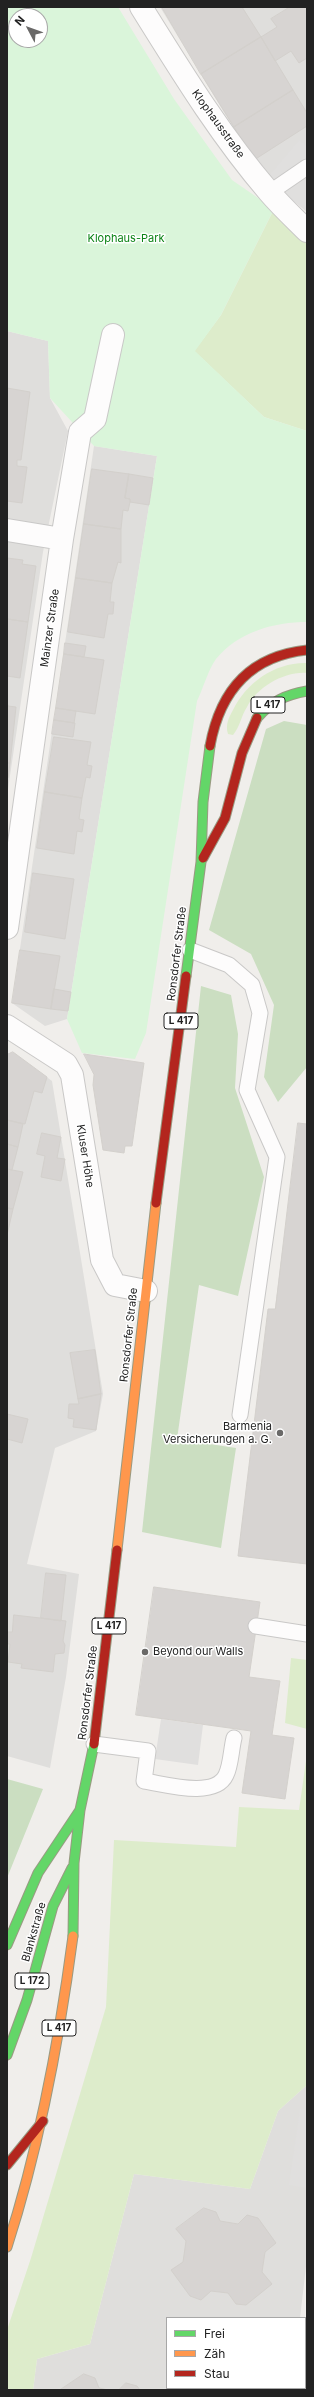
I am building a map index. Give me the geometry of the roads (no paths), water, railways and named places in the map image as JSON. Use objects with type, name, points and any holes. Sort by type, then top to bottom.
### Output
[{"type":"main road","name":"Ronsdorfer Straße","points":[[43,2121],[73,1934],[74,1863],[80,1810],[94,1744],[146,1291],[201,862],[202,807],[213,732],[224,700],[250,670],[270,659],[307,650]]},
{"type":"main road","name":"Ronsdorfer Straße","points":[[201,862],[227,813],[245,739],[256,716],[283,696],[307,691]]},
{"type":"main road","name":"Ronsdorfer Straße","points":[[7,1945],[38,1873],[80,1810]]},
{"type":"main road","name":"Blankstraße","points":[[7,2055],[27,2000],[46,1904],[74,1863]]},
{"type":"main road","points":[[26,1898],[46,1904],[63,1914],[73,1934]]},
{"type":"main road","points":[[7,2165],[43,2121]]},
{"type":"main road","points":[[7,2248],[22,2201],[43,2121]]},
{"type":"street","name":"Klophausstraße","points":[[141,7],[186,80],[233,148],[269,192],[307,231]]},
{"type":"street","name":"Mainzer Straße","points":[[7,928],[62,539],[80,432],[95,418],[113,335]]},
{"type":"street","points":[[7,530],[62,539]]},
{"type":"street","name":"Kluser Höhe","points":[[7,1026],[66,1064],[72,1075],[102,1260],[115,1286],[146,1291]]},
{"type":"lane","points":[[269,192],[307,167]]},
{"type":"lane","points":[[190,950],[229,965],[252,985],[260,1013],[247,1090],[277,1157],[240,1415]]},
{"type":"lane","points":[[256,1626],[307,1634]]},
{"type":"lane","points":[[94,1744],[148,1751],[144,1781],[199,1789],[215,1787],[226,1776],[234,1738]]},
{"type":"place","name":"Barmenia Versicherungen a. G.","points":[[280,1433]]},
{"type":"place","name":"Beyond our Walls","points":[[145,1652]]},
{"type":"park label","name":"Klophaus-Park","points":[[126,239]]}]
